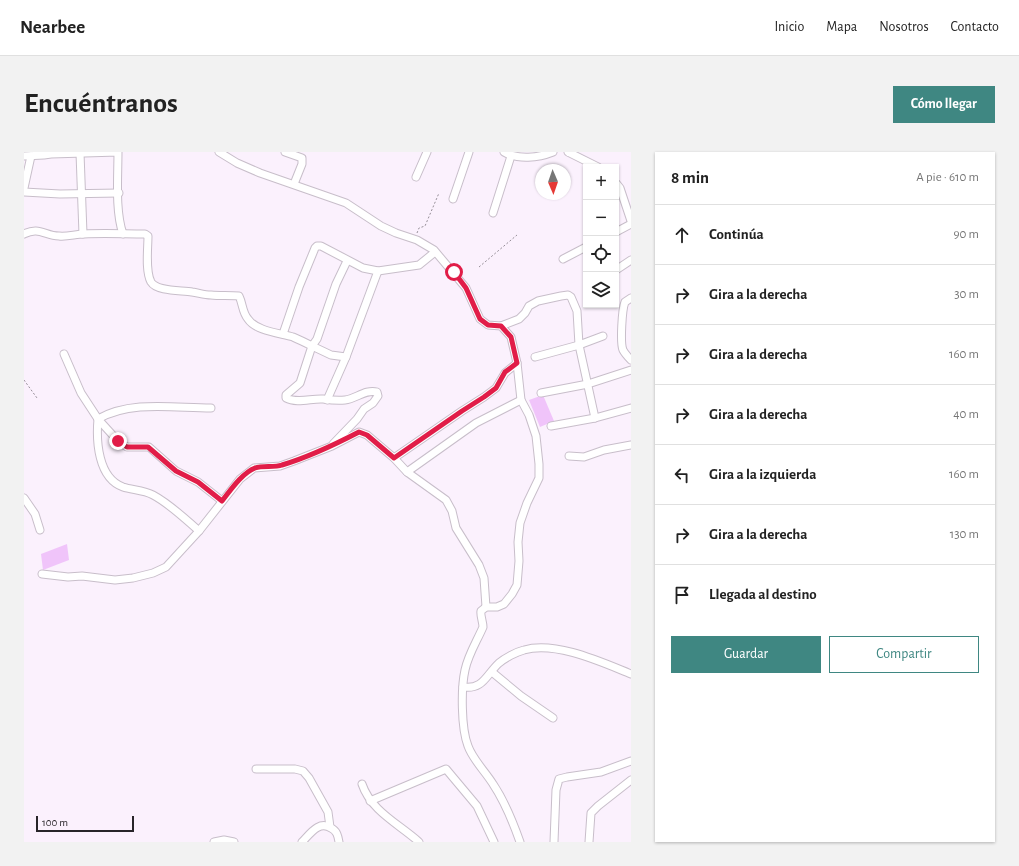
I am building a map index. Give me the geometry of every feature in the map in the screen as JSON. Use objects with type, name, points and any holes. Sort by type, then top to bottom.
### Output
[{"type":"street","points":[[24,188],[27,156],[118,152],[119,215],[123,234]]},
{"type":"street","points":[[219,152],[237,163],[260,173],[346,202],[382,226],[416,240],[435,252],[466,288],[480,319],[488,325],[501,326],[519,319],[529,306],[538,301],[568,295],[571,297],[577,311],[579,345],[595,418]]},
{"type":"street","points":[[285,152],[302,158],[302,164],[294,184]]},
{"type":"street","points":[[416,177],[427,152]]},
{"type":"street","points":[[453,199],[469,152]]},
{"type":"street","points":[[504,152],[511,156],[525,158],[553,152]]},
{"type":"street","points":[[568,152],[592,164]]},
{"type":"street","points":[[80,153],[83,234]]},
{"type":"street","points":[[493,213],[511,156]]},
{"type":"street","points":[[619,187],[631,221]]},
{"type":"street","points":[[24,192],[60,194],[119,193]]},
{"type":"street","points":[[619,230],[631,224]]},
{"type":"street","points":[[24,234],[29,231],[36,230],[60,237],[83,234],[145,234],[148,236],[148,265],[151,281],[154,285],[172,290],[191,291],[211,295],[239,296],[243,310],[251,323],[261,328],[283,334],[331,355],[346,358]]},
{"type":"street","points":[[283,334],[314,248],[321,246],[347,261],[363,268],[378,271],[419,265],[435,252]]},
{"type":"street","points":[[564,259],[583,249]]},
{"type":"street","points":[[619,268],[631,260]]},
{"type":"street","points":[[332,446],[334,441],[378,396],[377,392],[373,391],[356,395],[346,400],[298,400],[286,398],[286,395],[300,383],[312,346],[317,339],[336,284],[347,261]]},
{"type":"street","points":[[327,400],[346,358],[378,271]]},
{"type":"street","points":[[631,298],[625,302],[622,312],[623,349],[631,360]]},
{"type":"street","points":[[501,326],[511,337],[517,363],[521,400],[529,415],[536,436],[540,464],[539,478],[527,503],[520,523],[517,585],[504,604],[497,607],[486,607],[481,613],[483,627],[466,664],[463,687],[464,728],[468,746],[494,785],[505,805],[520,842]]},
{"type":"street","points":[[535,357],[579,345],[603,336]]},
{"type":"street","points":[[64,354],[81,392],[98,419],[118,441],[127,447],[148,447],[176,471],[198,482],[222,501]]},
{"type":"street","points":[[394,458],[496,388],[505,372],[517,363]]},
{"type":"street","points":[[541,392],[588,384],[631,370]]},
{"type":"street","points":[[407,472],[476,423],[521,400]]},
{"type":"street","points":[[98,419],[110,413],[139,407],[211,408]]},
{"type":"street","points":[[550,426],[595,418],[631,408]]},
{"type":"street","points":[[98,419],[96,436],[102,464],[106,474],[121,486],[152,494],[199,531]]},
{"type":"street","points":[[42,574],[68,577],[82,576],[114,580],[153,573],[166,567],[199,531],[240,479],[254,468],[280,466],[332,446],[359,432],[363,433],[394,458],[407,472],[446,500],[452,511],[456,528],[484,578],[486,607]]},
{"type":"street","points":[[569,456],[584,457],[604,450],[631,445]]},
{"type":"street","points":[[24,498],[35,514],[40,530]]},
{"type":"street","points":[[463,687],[473,688],[481,684],[500,663],[514,654],[523,650],[539,648],[570,652],[594,659],[631,674]]},
{"type":"street","points":[[492,672],[521,696],[553,718]]},
{"type":"street","points":[[554,842],[556,790],[559,779],[601,772],[631,761]]},
{"type":"street","points":[[256,768],[295,769],[303,771],[309,778],[328,812],[330,827]]},
{"type":"street","points":[[370,801],[446,770],[477,806],[494,842]]},
{"type":"street","points":[[589,842],[591,813],[631,780]]},
{"type":"street","points":[[362,784],[365,794],[370,801],[387,817],[419,842]]},
{"type":"street","points":[[302,842],[318,827],[323,825],[330,827],[337,834],[339,842]]},
{"type":"street","points":[[214,842],[224,840],[234,842]]},
{"type":"path","points":[[416,240],[417,230],[425,226],[439,193]]},
{"type":"path","points":[[479,267],[517,236]]},
{"type":"path","points":[[24,380],[37,398]]},
{"type":"shaded area","points":[[543,395],[554,421],[540,427],[529,400]]},
{"type":"shaded area","points":[[67,544],[69,560],[43,570],[41,554]]},
{"type":"route","points":[[118,441],[127,447],[148,447],[163,458],[176,471],[198,482],[222,501],[240,479],[254,468],[280,466],[332,446],[359,432],[367,435],[394,458],[496,388],[505,372],[517,363],[511,337],[501,326],[488,325],[480,319],[466,288],[454,272]]}]
